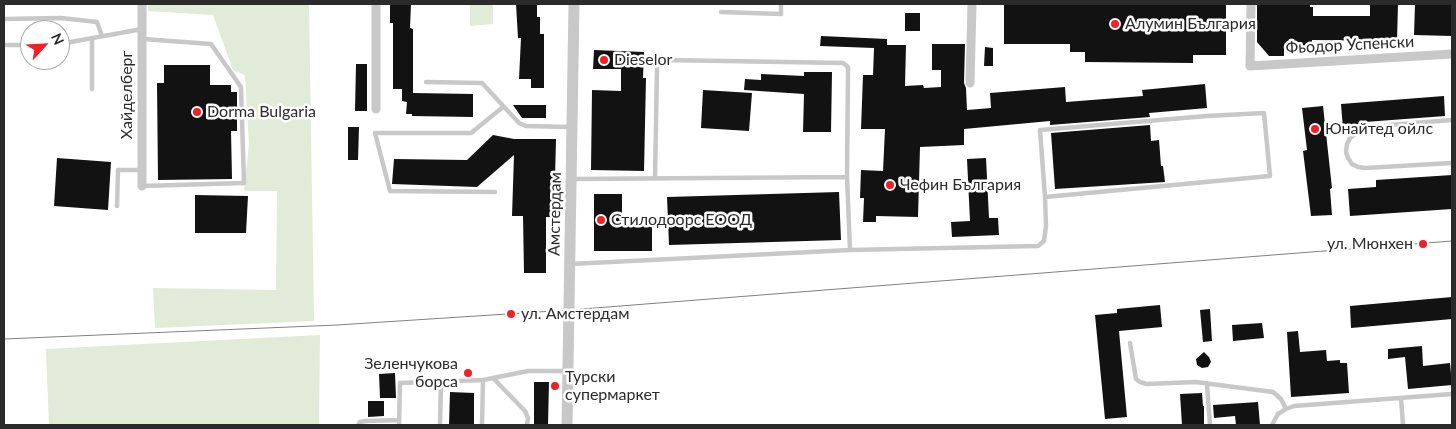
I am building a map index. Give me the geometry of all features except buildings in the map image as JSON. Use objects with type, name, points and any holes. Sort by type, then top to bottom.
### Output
[{"type":"street","name":"Хайделберг","points":[[142,4],[142,186]]},
{"type":"street","points":[[376,4],[376,110]]},
{"type":"street","name":"Амстердам","points":[[567,425],[574,4]]},
{"type":"street","points":[[970,83],[972,4]]},
{"type":"street","name":"Фьодор Успенски","points":[[1250,4],[1250,66],[1452,54]]},
{"type":"lane","points":[[721,12],[781,14],[782,4]]},
{"type":"lane","points":[[4,19],[61,18],[97,22],[102,36]]},
{"type":"lane","points":[[70,42],[143,29]]},
{"type":"lane","points":[[92,38],[92,89]]},
{"type":"lane","points":[[142,186],[244,184],[241,86],[211,44],[143,40]]},
{"type":"lane","points":[[4,45],[20,45]]},
{"type":"lane","points":[[655,178],[657,68],[659,62],[665,60],[843,63],[848,68],[847,177],[850,250]]},
{"type":"lane","points":[[426,82],[482,83],[519,123],[526,126],[572,127]]},
{"type":"lane","points":[[495,192],[390,191],[376,133],[471,133],[503,107]]},
{"type":"lane","points":[[570,264],[850,250],[1038,246],[1044,241],[1046,226],[1044,197],[1040,130],[1264,113],[1270,176],[1044,197]]},
{"type":"lane","points":[[1452,120],[1390,125],[1356,134],[1350,138],[1346,152],[1352,164],[1365,168],[1452,163]]},
{"type":"lane","points":[[117,206],[118,170],[142,170]]},
{"type":"lane","points":[[572,179],[847,177]]},
{"type":"lane","points":[[1130,343],[1136,379],[1140,382],[1146,384],[1196,382],[1207,385],[1273,392],[1281,399],[1286,409]]},
{"type":"lane","points":[[358,425],[360,422],[366,421],[399,423],[400,383],[483,380],[528,371],[568,371]]},
{"type":"lane","points":[[492,378],[525,411],[528,418],[527,425]]},
{"type":"lane","points":[[482,425],[483,380]]},
{"type":"lane","points":[[440,425],[441,381]]},
{"type":"lane","points":[[1207,385],[1210,425]]},
{"type":"lane","points":[[1272,425],[1278,414],[1294,406],[1452,394]]},
{"type":"lane","points":[[1401,398],[1403,425]]},
{"type":"green space","points":[[148,4],[309,4],[314,321],[155,328],[153,288],[276,290],[277,191],[244,191],[249,144],[245,75],[233,70],[213,15],[148,11]]},
{"type":"green space","points":[[470,4],[493,4],[493,24],[470,26]]},
{"type":"green space","points":[[320,335],[319,425],[49,425],[46,349]]},
{"type":"tram line","points":[[4,339],[337,325],[569,310],[1452,241]]},
{"type":"place","name":"Алумин България","points":[[1115,24]]},
{"type":"place","name":"Dieselor","points":[[604,60]]},
{"type":"place","name":"Dorma Bulgaria","points":[[197,112]]},
{"type":"place","name":"Юнайтед ойлс","points":[[1315,129]]},
{"type":"place","name":"Чефин България","points":[[890,185]]},
{"type":"place","name":"Стилодоорс ЕООД","points":[[601,220]]},
{"type":"place","name":"ул. Мюнхен","points":[[1423,244]]},
{"type":"place","name":"ул. Амстердам","points":[[511,314]]},
{"type":"place","name":"Зеленчукова борса","points":[[468,373]]},
{"type":"place","name":"Турски супермаркет","points":[[555,386]]}]
